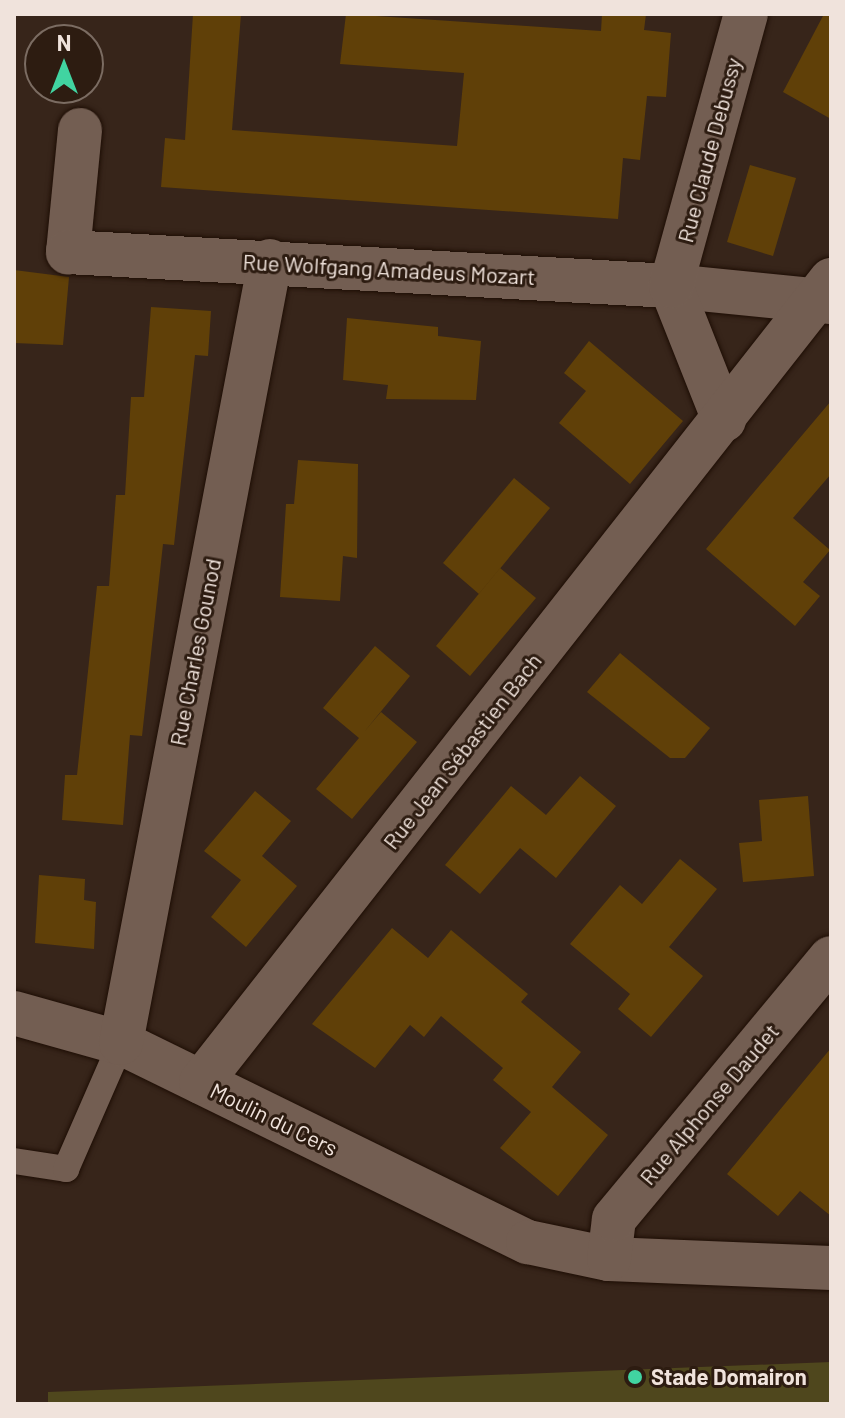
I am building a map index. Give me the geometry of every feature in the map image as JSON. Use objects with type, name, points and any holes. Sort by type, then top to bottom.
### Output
[{"type":"street","name":"Rue Claude Debussy","points":[[671,286],[746,14]]},
{"type":"street","name":"Rue Wolfgang Amadeus Mozart","points":[[80,130],[68,252],[828,294]]},
{"type":"street","name":"Rue Charles Gounod","points":[[121,1043],[270,261]]},
{"type":"street","points":[[671,286],[724,420]]},
{"type":"street","name":"Rue Jean Sébastien Bach","points":[[201,1082],[724,420],[828,294]]},
{"type":"street","name":"Rue Alphonse Daudet","points":[[609,1259],[614,1219],[831,958]]},
{"type":"street","name":"Moulin du Cers","points":[[14,1013],[121,1043],[528,1242],[609,1259],[831,1268]]},
{"type":"lane","points":[[14,1161],[66,1169],[121,1043]]},
{"type":"shaded area","name":"Stade Domairon","points":[[831,1362],[831,1404],[48,1404],[48,1392]]},
{"type":"building","points":[[193,14],[241,14],[232,130],[457,146],[464,73],[340,64],[346,14],[601,31],[602,14],[646,14],[644,30],[671,33],[666,97],[647,96],[640,160],[623,158],[618,219],[161,187],[165,138],[185,140]]},
{"type":"building","points":[[824,14],[831,14],[831,119],[783,92]]},
{"type":"building","points":[[750,165],[796,178],[773,256],[727,242]]},
{"type":"building","points":[[14,270],[69,277],[63,345],[14,343]]},
{"type":"building","points":[[151,307],[211,311],[208,356],[195,355],[174,545],[163,544],[142,736],[130,735],[123,825],[62,820],[65,775],[77,775],[97,586],[109,586],[116,495],[125,495],[131,397],[144,397]]},
{"type":"building","points":[[347,318],[438,327],[438,336],[481,341],[476,400],[386,399],[388,385],[343,380]]},
{"type":"building","points":[[589,341],[683,421],[630,484],[559,423],[586,391],[564,373]]},
{"type":"building","points":[[831,401],[831,474],[793,518],[830,550],[803,582],[820,596],[795,626],[706,549]]},
{"type":"building","points":[[298,460],[358,464],[357,558],[343,556],[340,601],[280,597],[286,504],[294,504]]},
{"type":"building","points":[[514,478],[550,508],[479,594],[443,563]]},
{"type":"building","points":[[500,568],[536,598],[470,676],[436,646]]},
{"type":"building","points":[[375,646],[410,676],[364,732],[381,712],[417,742],[352,819],[316,789],[359,738],[323,708]]},
{"type":"building","points":[[620,653],[710,728],[685,758],[670,758],[587,692]]},
{"type":"building","points":[[580,776],[616,806],[556,878],[520,848],[480,894],[445,865],[511,786],[546,815]]},
{"type":"building","points":[[255,791],[291,821],[262,856],[297,886],[246,947],[211,917],[241,880],[204,851]]},
{"type":"building","points":[[808,796],[814,876],[743,882],[739,843],[762,841],[759,800]]},
{"type":"building","points":[[680,859],[717,889],[669,947],[703,976],[651,1037],[618,1009],[630,994],[570,944],[620,885],[642,904]]},
{"type":"building","points":[[39,875],[85,879],[84,900],[96,902],[94,949],[35,943]]},
{"type":"building","points":[[392,928],[428,958],[451,930],[528,994],[521,1002],[581,1052],[552,1087],[608,1135],[558,1196],[500,1148],[531,1112],[493,1080],[503,1068],[441,1016],[424,1037],[410,1025],[375,1068],[312,1024]]},
{"type":"building","points":[[831,1048],[831,1216],[800,1191],[778,1216],[727,1174]]},
{"type":"place","name":"Stade Domairon","points":[[635,1377]]}]
